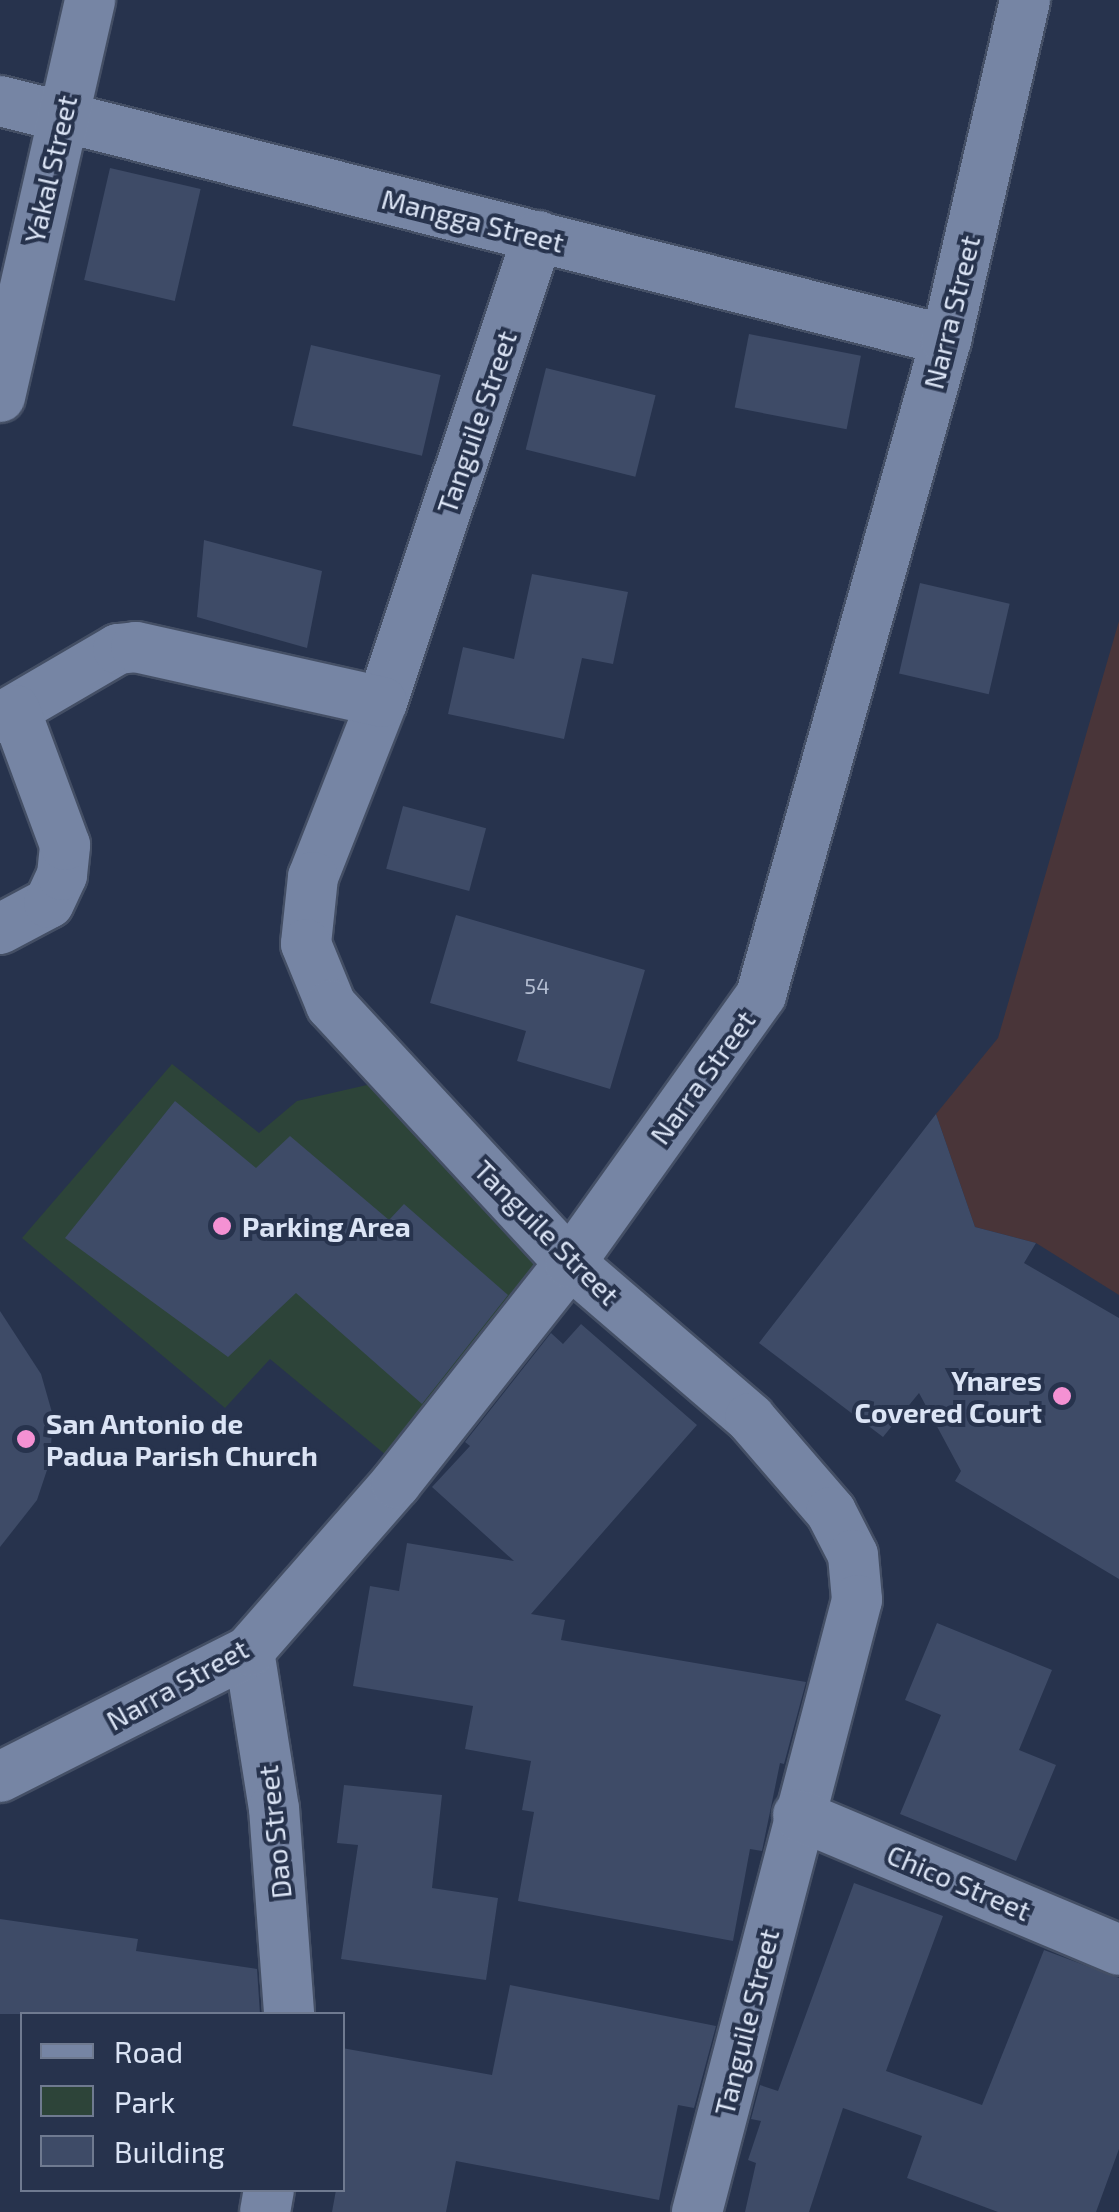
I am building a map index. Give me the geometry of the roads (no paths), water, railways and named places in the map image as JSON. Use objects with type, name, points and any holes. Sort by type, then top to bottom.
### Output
[{"type":"street","name":"Yakal Street","points":[[0,397],[90,0]]},
{"type":"street","name":"Narra Street","points":[[0,1778],[249,1651],[396,1482],[570,1262],[761,995],[946,340],[1024,0]]},
{"type":"street","name":"Mangga Street","points":[[0,100],[946,340]]},
{"type":"street","name":"Tanguile Street","points":[[538,236],[382,702],[313,877],[306,944],[331,1004],[570,1262],[750,1418],[831,1512],[853,1555],[857,1600],[798,1815],[698,2212]]},
{"type":"street","points":[[0,929],[49,903],[62,876],[64,845],[8,714],[118,649],[136,647],[382,702]]},
{"type":"street","name":"Dao Street","points":[[249,1651],[274,1808],[290,2012]]},
{"type":"street","name":"Chico Street","points":[[798,1815],[1119,1950]]},
{"type":"place","name":"Parking Area","points":[[222,1226]]},
{"type":"place","name":"Ynares Covered Court","points":[[1062,1396]]},
{"type":"place","name":"San Antonio de Padua Parish Church","points":[[26,1439]]}]
